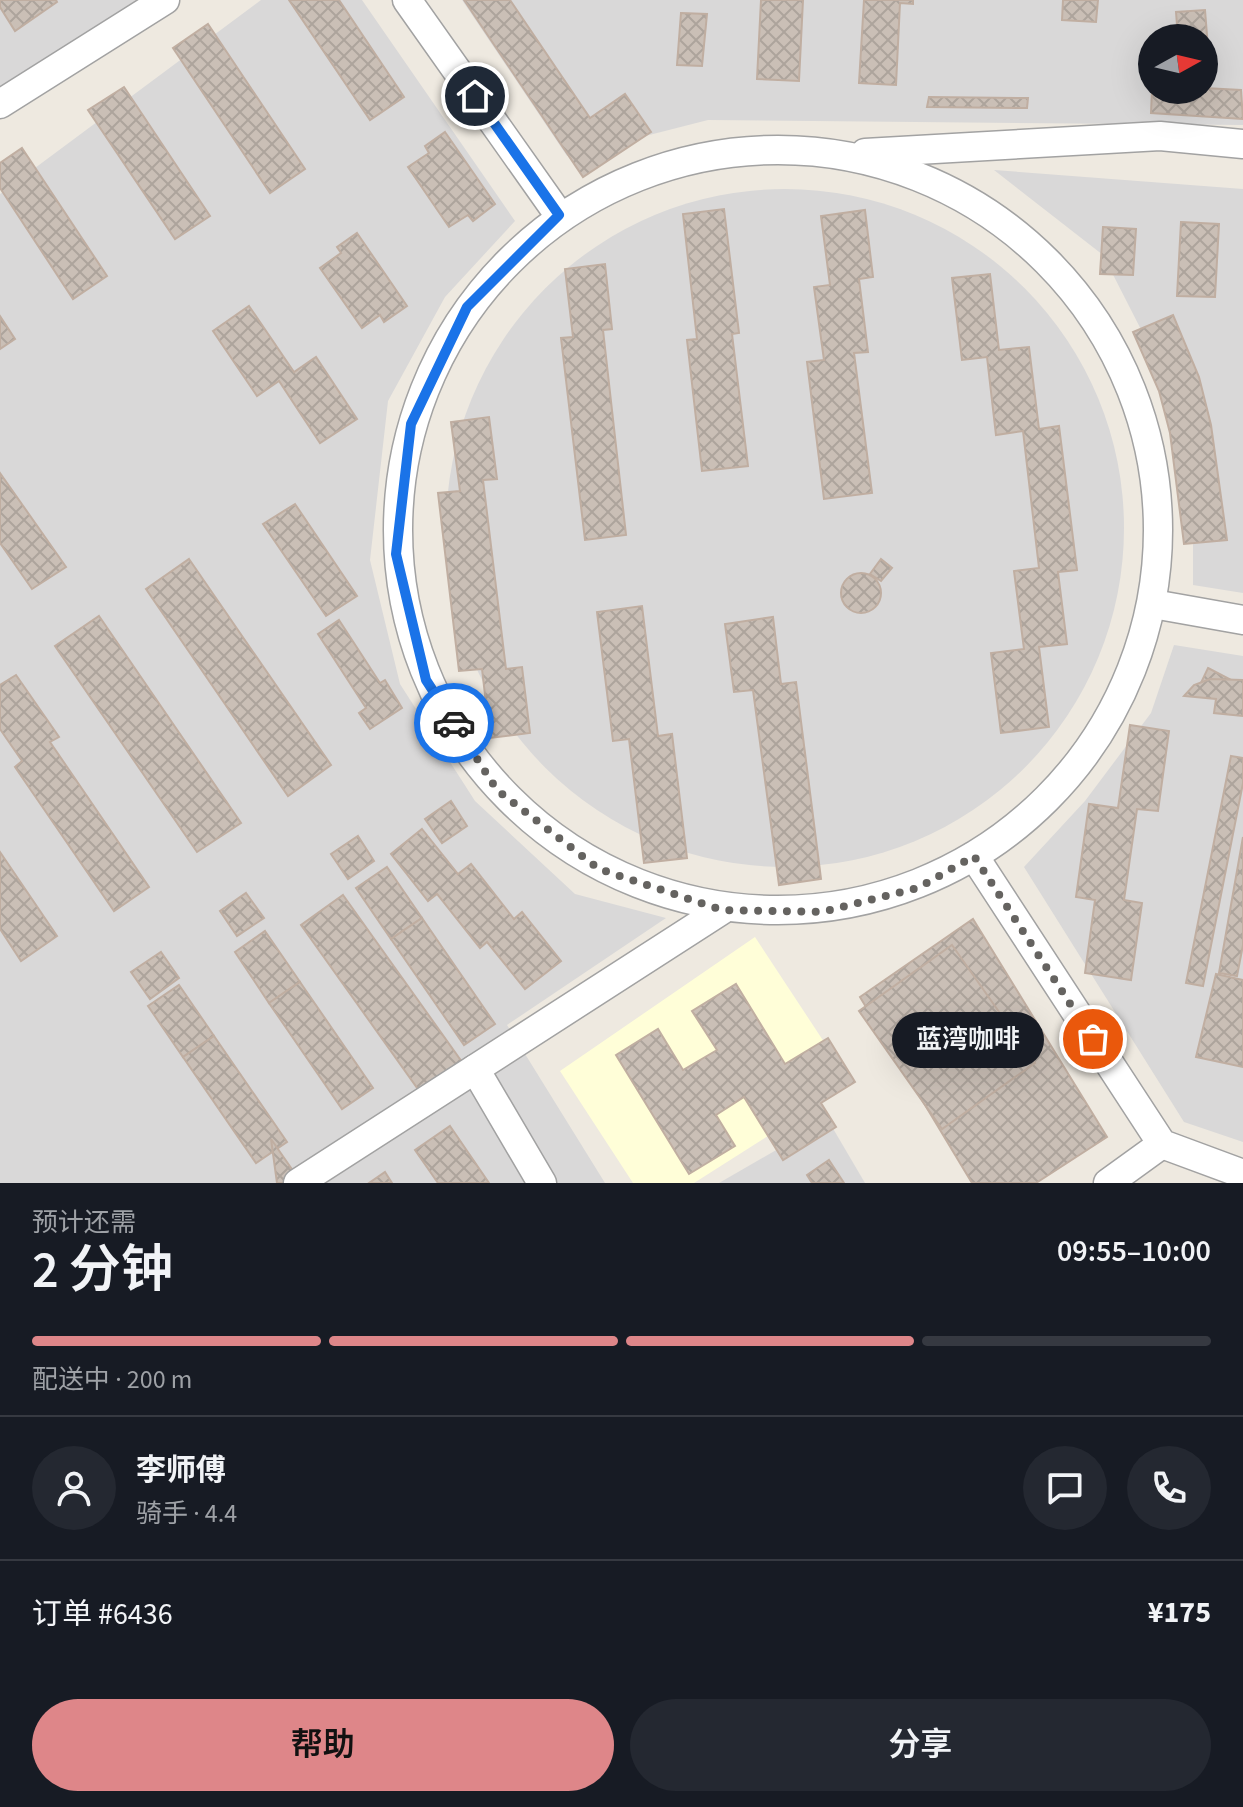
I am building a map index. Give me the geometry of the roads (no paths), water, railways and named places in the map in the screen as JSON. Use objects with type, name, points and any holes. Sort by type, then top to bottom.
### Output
[{"type":"street","points":[[0,104],[165,0]]},
{"type":"street","points":[[407,0],[559,215]]},
{"type":"street","points":[[853,154],[951,188],[1050,261],[1121,362],[1157,481],[1153,604],[1123,694],[1073,774],[974,856],[918,888],[822,912],[722,910],[599,869],[497,790],[426,680],[396,554],[411,424],[467,307],[559,215],[650,168],[751,147],[853,154],[1160,136],[1243,144]]},
{"type":"street","points":[[1153,604],[1243,620]]},
{"type":"street","points":[[974,856],[1162,1144],[1243,1174]]},
{"type":"street","points":[[298,1183],[722,910]]},
{"type":"street","points":[[475,1069],[542,1183]]},
{"type":"street","points":[[1108,1183],[1162,1144]]},
{"type":"place","name":"蓝湾咖啡","points":[[1093,1039]]}]
